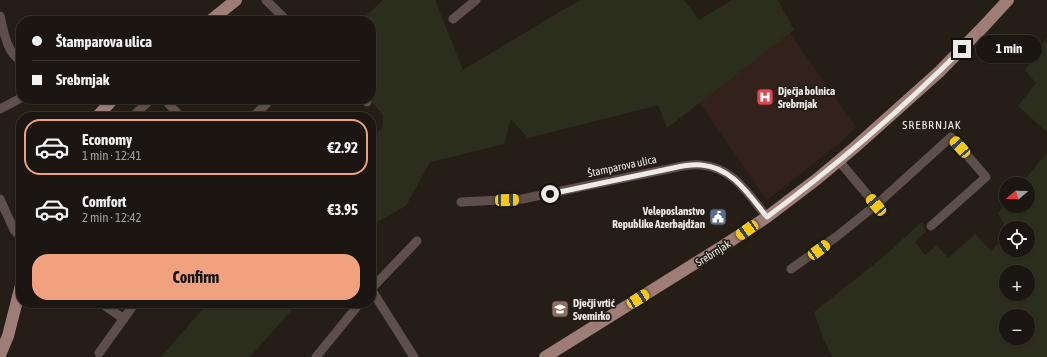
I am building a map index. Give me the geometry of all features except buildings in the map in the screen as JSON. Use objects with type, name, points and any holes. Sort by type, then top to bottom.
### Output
[{"type":"main road","points":[[216,16],[236,0]]},
{"type":"main road","name":"Srebrnjak","points":[[545,357],[726,244],[767,217],[817,179],[939,72],[1008,0]]},
{"type":"main road","points":[[101,112],[109,104]]},
{"type":"main road","points":[[0,356],[8,336],[16,305]]},
{"type":"street","points":[[266,0],[282,16]]},
{"type":"street","points":[[453,19],[476,0]]},
{"type":"street","points":[[0,16],[8,44],[16,57]]},
{"type":"street","points":[[0,108],[16,100]]},
{"type":"street","points":[[137,112],[145,104]]},
{"type":"street","points":[[169,104],[176,112]]},
{"type":"street","points":[[258,112],[266,104]]},
{"type":"street","points":[[791,269],[836,237],[876,205],[951,137],[986,177],[931,226]]},
{"type":"street","points":[[839,161],[876,205]]},
{"type":"street","name":"Štamparova ulica","points":[[461,202],[522,199],[687,165],[702,165],[716,168],[727,173],[736,180],[767,217]]},
{"type":"street","points":[[0,199],[16,232]]},
{"type":"street","points":[[376,284],[416,241]]},
{"type":"street","points":[[376,297],[414,357]]},
{"type":"street","points":[[108,308],[124,319]]},
{"type":"street","points":[[98,353],[132,308]]},
{"type":"street","points":[[316,357],[356,308]]},
{"type":"shaded area","name":"Dječja bolnica Srebrnjak","points":[[766,0],[856,127],[840,143],[767,200],[674,66]]},
{"type":"green space","points":[[383,0],[435,0],[463,70],[581,0],[684,0],[699,20],[732,0],[778,0],[794,30],[667,128],[658,105],[528,138],[511,119],[504,144],[430,162],[406,206],[376,222],[376,134],[383,127],[383,115],[373,104],[376,104],[376,16],[363,16],[369,13]]},
{"type":"green space","points":[[1047,37],[1047,132],[1018,106],[1036,83],[1025,70]]},
{"type":"green space","points":[[1047,153],[1047,357],[832,357],[814,312],[881,259],[922,222],[926,231],[915,242],[925,255],[937,245],[948,258],[975,234],[991,251],[999,242],[999,257],[1035,257],[1035,221],[1002,221],[998,213],[1035,213],[1035,177],[1027,177]]},
{"type":"green space","points":[[204,308],[294,308],[250,357],[161,357]]},
{"type":"place","name":"Dječja bolnica Srebrnjak","points":[[765,97]]},
{"type":"place","name":"Veleposlanstvo Republike Azerbajdžan","points":[[718,217]]},
{"type":"place","name":"Dječji vrtić Svemirko","points":[[560,309]]},
{"type":"district","name":"SREBRNJAK","points":[[932,125]]},
{"type":"route","points":[[550,194],[644,173],[687,165],[702,165],[716,168],[727,173],[736,180],[767,217],[817,179],[854,148],[939,72],[962,49]]}]
